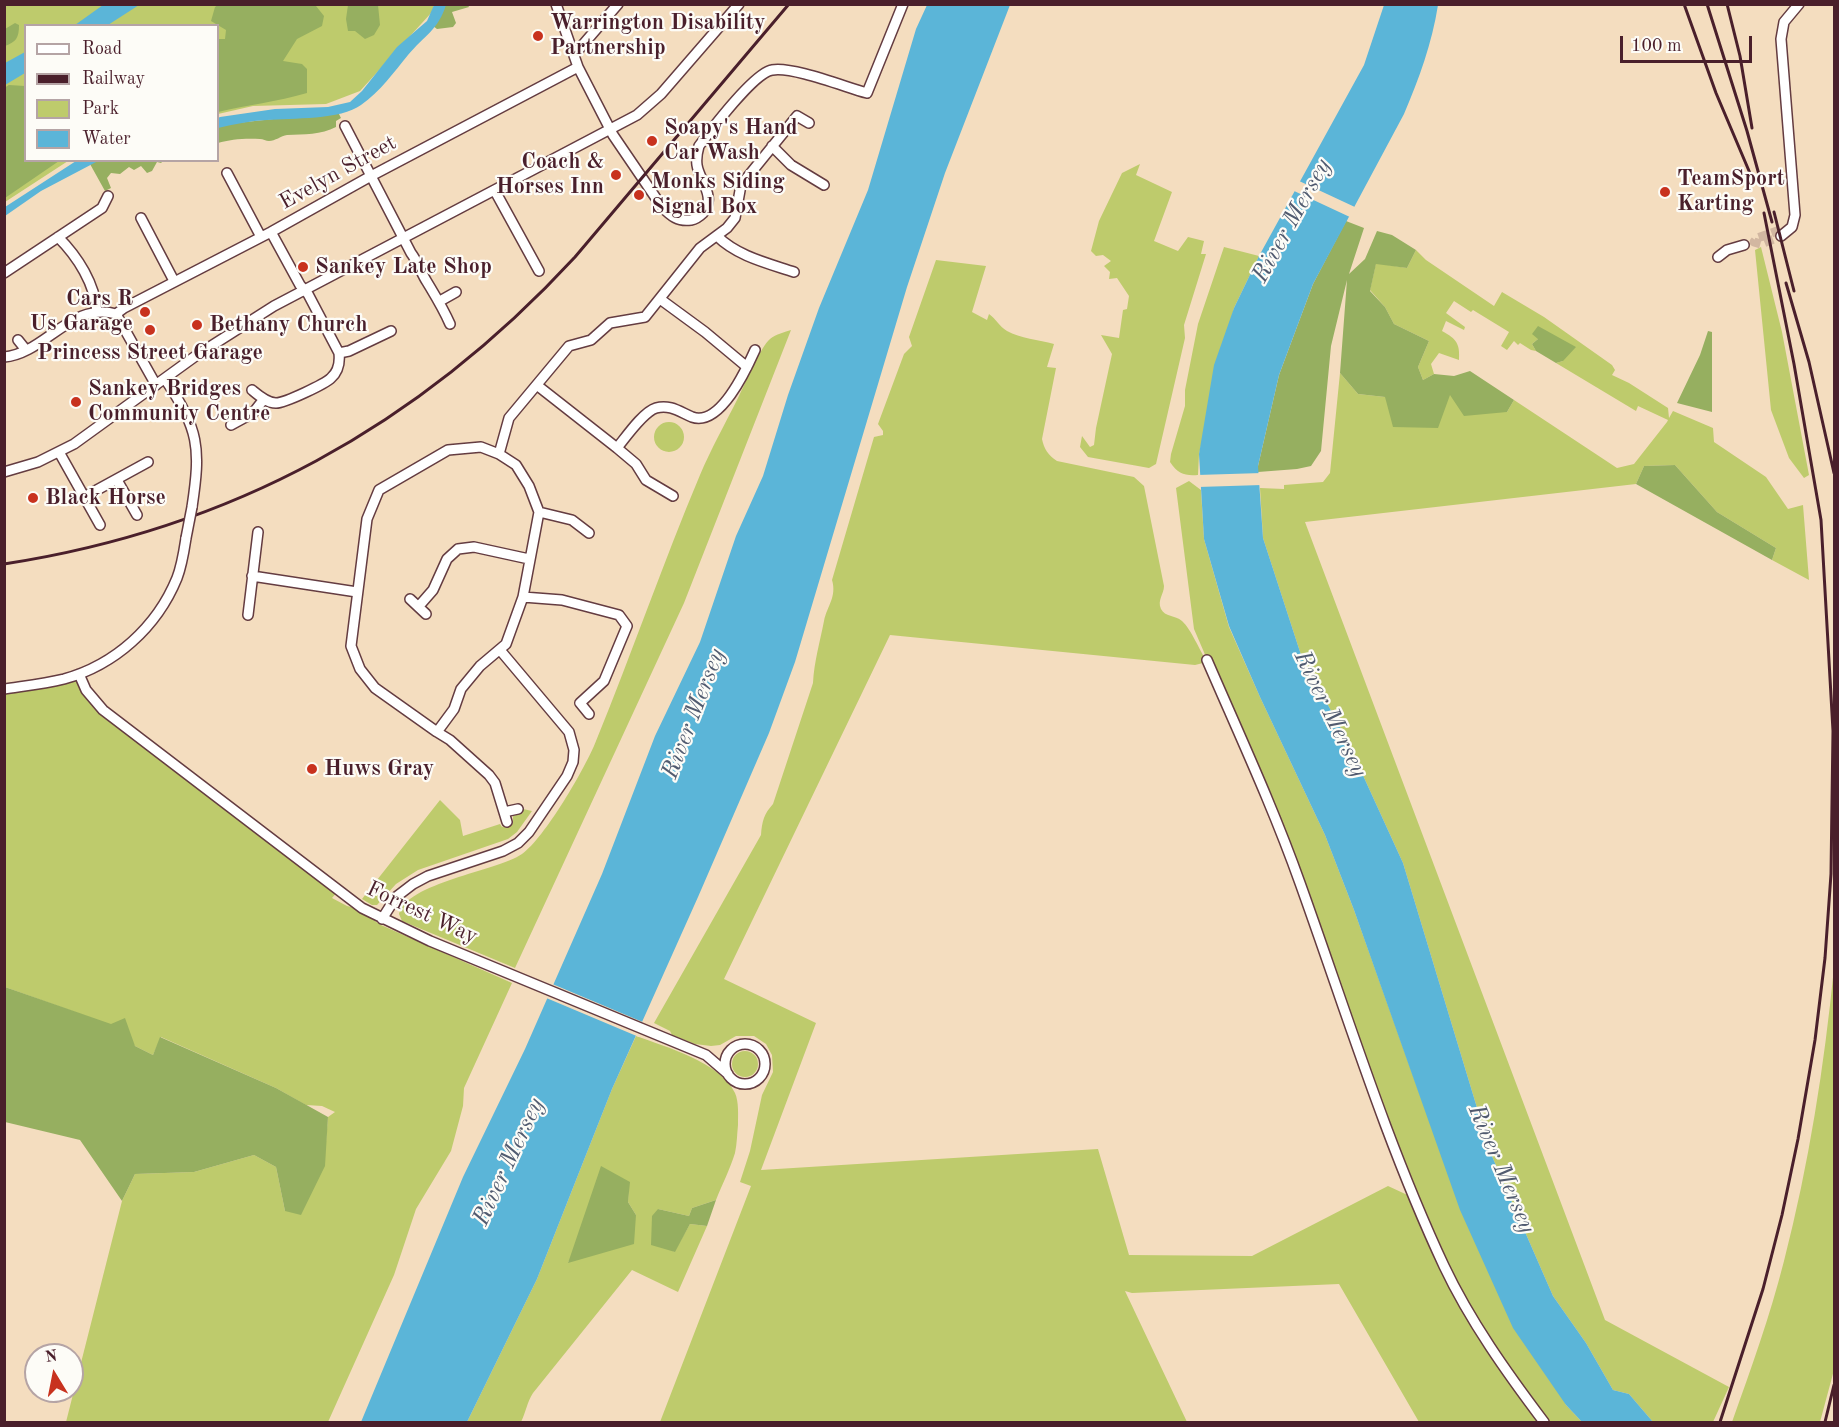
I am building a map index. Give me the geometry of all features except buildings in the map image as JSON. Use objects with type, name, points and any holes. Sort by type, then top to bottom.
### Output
[{"type":"street","points":[[556,4],[578,67],[611,130],[662,207],[670,216],[679,220],[695,219],[706,209],[708,196],[696,160],[699,146],[755,79],[771,70],[786,70],[867,93],[903,4]]},
{"type":"street","points":[[574,55],[618,4]]},
{"type":"street","points":[[1783,232],[1792,226],[1795,215],[1781,39],[1784,22],[1799,4]]},
{"type":"street","points":[[4,472],[38,462],[92,432],[196,355],[249,320],[304,289],[611,130],[646,109],[736,5]]},
{"type":"street","name":"Evelyn Street","points":[[116,314],[578,67]]},
{"type":"street","points":[[499,454],[509,418],[569,346],[591,340],[610,323],[645,316],[700,248],[727,228],[735,218],[741,185],[797,116],[809,123]]},
{"type":"street","points":[[345,126],[426,281],[440,301],[450,324]]},
{"type":"street","points":[[772,146],[791,165],[824,185]]},
{"type":"street","points":[[227,173],[261,237]]},
{"type":"street","points":[[495,191],[539,271]]},
{"type":"street","points":[[4,273],[102,208],[108,196]]},
{"type":"street","points":[[141,218],[174,281]]},
{"type":"street","points":[[252,390],[264,399],[276,403],[296,397],[332,378],[340,365],[339,353],[308,294],[271,232]]},
{"type":"street","points":[[717,236],[726,245],[740,253],[794,272]]},
{"type":"street","points":[[58,237],[74,254],[95,293],[97,312]]},
{"type":"street","points":[[1718,257],[1727,250],[1744,244]]},
{"type":"street","points":[[522,261],[532,256]]},
{"type":"street","points":[[440,301],[456,292]]},
{"type":"street","points":[[660,299],[747,367]]},
{"type":"street","points":[[4,357],[17,356],[71,322],[97,312],[116,314],[156,385]]},
{"type":"street","points":[[339,353],[349,351],[391,330]]},
{"type":"street","points":[[18,340],[26,351]]},
{"type":"street","points":[[617,448],[647,412],[656,408],[669,407],[695,418],[707,417],[722,407],[755,350]]},
{"type":"street","points":[[4,689],[45,683],[79,674],[114,656],[144,631],[156,616],[177,578],[198,466],[195,437],[184,410],[165,379]]},
{"type":"street","points":[[538,386],[636,464],[646,480],[673,496]]},
{"type":"street","points":[[231,425],[253,413],[264,399]]},
{"type":"street","points":[[436,732],[454,709],[460,689],[480,666],[506,644],[523,597],[539,512],[529,486],[516,465],[499,454],[481,447],[448,450],[379,490],[367,519],[351,646],[360,669],[375,688],[436,732],[461,749],[489,775],[495,783],[505,817],[518,808]]},
{"type":"street","points":[[59,452],[100,525]]},
{"type":"street","points":[[84,497],[148,462]]},
{"type":"street","points":[[117,480],[137,515]]},
{"type":"street","points":[[539,512],[572,520],[589,533]]},
{"type":"street","points":[[248,615],[258,532]]},
{"type":"street","points":[[419,606],[433,591],[447,559],[458,549],[474,547],[529,559]]},
{"type":"street","points":[[252,576],[357,592]]},
{"type":"street","points":[[523,597],[562,600],[619,615],[627,626],[604,681],[580,703],[589,714]]},
{"type":"street","points":[[411,599],[426,614]]},
{"type":"street","points":[[382,919],[396,897],[413,884],[428,876],[503,851],[518,843],[529,832],[567,776],[573,762],[574,750],[569,732],[500,650]]},
{"type":"street","points":[[1207,660],[1300,881],[1380,1110],[1444,1267],[1478,1327],[1544,1422]]},
{"type":"street","name":"Forrest Way","points":[[79,674],[86,690],[103,710],[341,894],[382,919],[705,1055],[728,1074]]},
{"type":"street","points":[[705,1055],[744,1044],[755,1046],[763,1055],[765,1066],[760,1077],[750,1083],[738,1082],[728,1074],[725,1063],[733,1048]]},
{"type":"green space","points":[[219,4],[316,6],[324,16],[322,26],[297,39],[283,61],[302,64],[307,69],[307,93],[219,112],[219,39],[225,39],[226,30],[211,21],[215,7]]},
{"type":"green space","points":[[5,5],[434,5],[432,12],[360,91],[326,104],[253,106],[219,114],[219,24],[24,24],[24,162],[66,162],[5,202]]},
{"type":"green space","points":[[348,5],[378,5],[380,25],[374,35],[365,39],[355,31],[348,31],[346,19]]},
{"type":"green space","points":[[444,5],[468,5],[469,7],[452,12],[456,23],[453,27],[437,29],[433,26]]},
{"type":"green space","points":[[15,23],[19,25],[17,36],[12,43],[5,46],[5,29]]},
{"type":"green space","points":[[9,85],[24,86],[24,162],[58,162],[5,198],[4,88]]},
{"type":"green space","points":[[338,112],[341,118],[336,121],[336,127],[324,131],[287,135],[271,141],[244,139],[219,143],[219,125]]},
{"type":"green space","points":[[93,162],[157,162],[152,171],[147,173],[141,166],[134,170],[129,167],[120,174],[111,173],[107,178],[111,188],[105,191],[90,164]]},
{"type":"green space","points":[[1140,164],[1136,175],[1172,192],[1154,241],[1178,251],[1188,237],[1204,241],[1201,254],[1206,254],[1184,325],[1185,338],[1156,464],[1149,468],[1088,457],[1080,447],[1082,436],[1090,447],[1094,445],[1112,354],[1101,335],[1119,338],[1123,310],[1127,309],[1129,296],[1117,278],[1109,279],[1110,272],[1104,266],[1111,261],[1103,255],[1096,256],[1091,251],[1099,221],[1122,173]]},
{"type":"green space","points":[[1346,221],[1364,228],[1349,274],[1365,259],[1377,231],[1392,235],[1416,250],[1407,268],[1376,264],[1370,291],[1385,307],[1394,324],[1429,341],[1418,367],[1423,380],[1434,374],[1454,376],[1470,371],[1514,400],[1507,412],[1464,416],[1450,395],[1438,428],[1393,427],[1385,397],[1358,394],[1340,373],[1347,280],[1331,346],[1321,451],[1311,466],[1258,472],[1279,375],[1313,284]]},
{"type":"green space","points":[[1224,247],[1259,256],[1234,308],[1199,454],[1198,475],[1186,474],[1179,472],[1170,462],[1171,454],[1185,406],[1185,390],[1198,324]]},
{"type":"green space","points":[[1761,247],[1782,332],[1809,475],[1804,478],[1789,458],[1771,410],[1755,250]]},
{"type":"green space","points":[[1416,250],[1426,260],[1494,306],[1502,292],[1544,317],[1612,365],[1615,370],[1612,375],[1668,408],[1669,418],[1673,411],[1713,428],[1714,442],[1766,477],[1788,509],[1803,505],[1809,580],[1772,560],[1776,548],[1717,512],[1675,465],[1644,466],[1636,484],[1305,522],[1605,1320],[1729,1387],[1713,1422],[1653,1422],[1629,1394],[1613,1390],[1586,1343],[1553,1296],[1491,1154],[1403,863],[1345,736],[1302,658],[1263,538],[1260,488],[1284,489],[1284,485],[1323,482],[1330,473],[1340,373],[1358,394],[1385,397],[1450,394],[1507,412],[1514,400],[1617,468],[1634,464],[1667,422],[1668,420],[1638,406],[1636,411],[1556,363],[1563,361],[1538,339],[1532,344],[1536,351],[1520,343],[1518,345],[1514,341],[1507,350],[1501,346],[1509,332],[1454,301],[1446,313],[1465,327],[1464,330],[1446,321],[1442,331],[1457,342],[1459,360],[1439,353],[1431,364],[1434,374],[1423,380],[1418,367],[1429,341],[1394,324],[1385,307],[1370,290],[1376,263],[1407,268]]},
{"type":"green space","points":[[936,260],[986,266],[972,312],[987,320],[989,314],[1004,329],[1012,333],[1054,344],[1047,367],[1056,368],[1042,439],[1045,449],[1057,461],[1134,477],[1144,486],[1164,586],[1161,609],[1185,625],[1207,662],[1195,665],[890,635],[724,979],[816,1023],[761,1170],[1098,1149],[1129,1255],[1252,1256],[1388,1186],[1414,1198],[1253,766],[1194,629],[1176,488],[1189,481],[1201,490],[1204,539],[1229,627],[1325,835],[1420,1095],[1566,1405],[1582,1422],[1419,1422],[1339,1284],[1132,1293],[1125,1291],[1187,1422],[660,1422],[751,1186],[740,1182],[750,1151],[762,1095],[773,1072],[772,1055],[766,1044],[754,1036],[736,1036],[720,1045],[695,1044],[672,1035],[670,1031],[654,1023],[761,835],[764,818],[773,804],[813,683],[824,621],[833,591],[832,580],[874,437],[883,435],[878,424],[904,354],[912,346],[909,337]]},
{"type":"green space","points":[[1538,326],[1576,347],[1563,361],[1556,363],[1536,351],[1532,344],[1538,339],[1532,334]]},
{"type":"green space","points":[[791,330],[684,603],[515,968],[402,921],[399,914],[405,903],[418,894],[522,854],[552,819],[574,784],[596,741],[686,508],[713,446],[766,343],[775,336]]},
{"type":"green space","points":[[1708,331],[1712,332],[1712,412],[1677,403],[1700,355]]},
{"type":"green space","points":[[669,422],[680,426],[684,437],[680,448],[669,452],[658,448],[654,437],[658,426]]},
{"type":"green space","points":[[1675,465],[1717,512],[1776,548],[1772,560],[1636,484],[1644,466]]},
{"type":"green space","points":[[79,674],[96,703],[338,891],[332,898],[355,908],[381,925],[512,983],[464,1088],[463,1106],[451,1151],[416,1209],[394,1275],[328,1422],[66,1422],[71,1403],[84,1403],[84,1351],[122,1201],[135,1174],[194,1172],[254,1155],[276,1167],[285,1211],[324,1166],[328,1117],[335,1112],[322,1106],[306,1105],[276,1088],[161,1037],[153,1055],[135,1046],[111,1025],[5,987],[5,689]]},
{"type":"green space","points":[[440,800],[460,820],[463,836],[500,824],[502,827],[513,824],[513,816],[523,813],[523,809],[532,811],[517,832],[508,839],[418,870],[396,884],[377,905],[372,905],[362,899]]},
{"type":"green space","points":[[1834,968],[1834,1370],[1820,1422],[1732,1422],[1779,1282],[1793,1225],[1815,1115]]},
{"type":"green space","points":[[5,987],[111,1024],[125,1018],[135,1046],[153,1055],[160,1037],[276,1088],[328,1117],[325,1166],[301,1215],[285,1211],[276,1167],[254,1155],[194,1172],[135,1174],[122,1201],[80,1140],[5,1122]]},
{"type":"green space","points":[[636,1036],[705,1064],[728,1082],[737,1100],[737,1143],[716,1200],[692,1208],[689,1216],[658,1209],[674,1252],[690,1224],[707,1226],[678,1292],[632,1270],[533,1393],[521,1422],[467,1422],[537,1279],[612,1089]],"holes":[[[629,1182],[628,1202],[636,1215],[568,1262]]]},
{"type":"green space","points":[[745,1051],[754,1055],[758,1064],[754,1073],[745,1077],[736,1073],[732,1064],[736,1055]]},
{"type":"green space","points":[[601,1166],[630,1182],[628,1202],[636,1215],[634,1244],[568,1263]]},
{"type":"green space","points":[[716,1200],[707,1226],[690,1224],[675,1252],[651,1245],[652,1216],[658,1209],[689,1216],[692,1208]]},
{"type":"water","points":[[103,4],[139,5],[110,24],[76,24]]},
{"type":"water","points":[[434,5],[446,5],[435,27],[381,88],[352,110],[329,116],[254,121],[219,128],[220,117],[275,109],[328,107],[350,102],[362,91],[397,47],[427,21]]},
{"type":"water","name":"River Mersey","points":[[927,5],[1010,5],[945,173],[907,287],[795,662],[769,733],[612,1089],[537,1279],[467,1422],[361,1422],[463,1177],[525,1049],[602,874],[655,736],[700,642],[736,536],[763,476],[788,395],[819,308],[868,190],[916,29]]},
{"type":"water","name":"River Mersey","points":[[1384,5],[1438,5],[1424,61],[1404,114],[1313,284],[1279,375],[1258,466],[1263,538],[1302,658],[1345,736],[1403,863],[1491,1154],[1553,1296],[1586,1343],[1613,1390],[1629,1394],[1653,1422],[1582,1422],[1566,1405],[1513,1328],[1460,1210],[1354,910],[1325,835],[1229,626],[1204,539],[1199,454],[1214,365],[1234,308],[1259,256],[1364,65]]},
{"type":"water","points":[[24,53],[24,74],[5,85],[5,63]]},
{"type":"water","points":[[74,162],[96,162],[41,191],[5,216],[5,207]]},
{"type":"pier","points":[[1297,180],[1357,208],[1352,218],[1292,190]]},
{"type":"pier","points":[[1262,473],[1262,485],[1198,487],[1197,475]]},
{"type":"pier","points":[[550,983],[645,1023],[639,1037],[544,997]]},
{"type":"tunnel","points":[[1780,230],[1757,238],[1754,242],[1761,244],[1781,236]]},
{"type":"railway","points":[[4,564],[88,548],[167,525],[244,496],[316,461],[386,419],[452,371],[515,317],[575,257],[789,4]]},
{"type":"railway","points":[[1684,4],[1716,93],[1752,178]]},
{"type":"railway","points":[[1707,4],[1747,131],[1772,222]]},
{"type":"railway","points":[[1727,4],[1740,56],[1752,128]]},
{"type":"railway","points":[[1774,212],[1794,291]]},
{"type":"railway","points":[[1720,1422],[1763,1289],[1798,1139],[1815,1040],[1825,958],[1831,874],[1833,731],[1821,520],[1794,364],[1764,213]]},
{"type":"railway","points":[[1786,283],[1809,362],[1834,473]]},
{"type":"railway","points":[[1825,1422],[1834,1385]]},
{"type":"place","name":"Warrington Disability Partnership","points":[[538,36]]},
{"type":"place","name":"Soapy's Hand Car Wash","points":[[652,141]]},
{"type":"place","name":"Coach & Horses Inn","points":[[616,175]]},
{"type":"place","name":"TeamSport Karting","points":[[1665,192]]},
{"type":"place","name":"Monks Siding Signal Box","points":[[639,195]]},
{"type":"place","name":"Sankey Late Shop","points":[[303,267]]},
{"type":"place","name":"Cars R Us Garage","points":[[145,312]]},
{"type":"place","name":"Bethany Church","points":[[197,325]]},
{"type":"place","name":"Princess Street Garage","points":[[150,330]]},
{"type":"place","name":"Sankey Bridges Community Centre","points":[[76,402]]},
{"type":"place","name":"Black Horse","points":[[33,498]]},
{"type":"place","name":"Huws Gray","points":[[312,769]]}]
